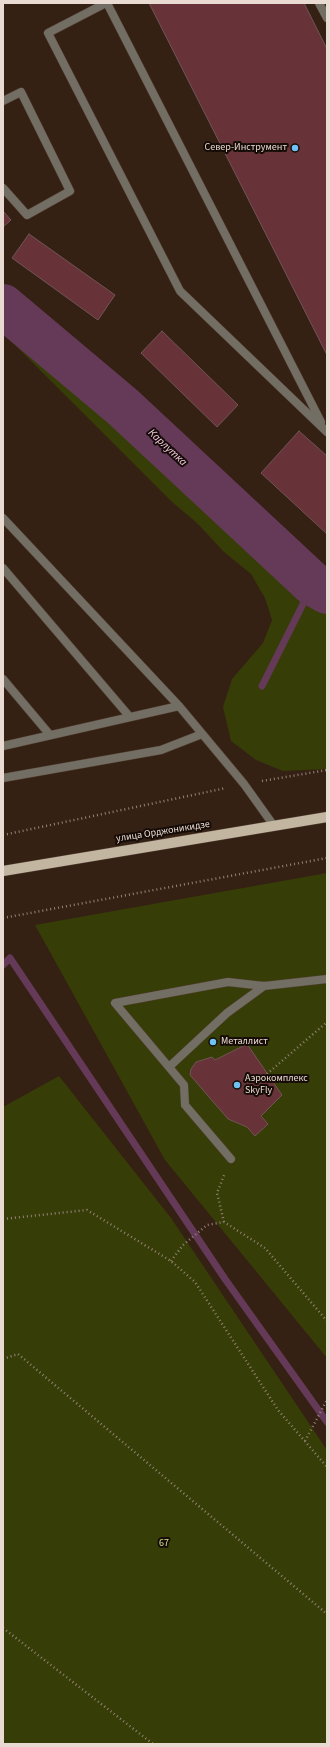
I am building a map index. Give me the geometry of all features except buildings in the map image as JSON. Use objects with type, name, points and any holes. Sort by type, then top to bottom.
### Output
[{"type":"main road","name":"улица Орджоникидзе","points":[[3,871],[327,817]]},
{"type":"lane","points":[[106,3],[325,430],[180,290],[48,32],[106,3]]},
{"type":"lane","points":[[319,3],[327,18]]},
{"type":"lane","points":[[3,101],[21,92],[70,191],[27,215],[3,188]]},
{"type":"lane","points":[[3,518],[179,706],[189,720],[244,784],[274,826]]},
{"type":"lane","points":[[3,568],[129,716]]},
{"type":"lane","points":[[3,679],[50,735]]},
{"type":"lane","points":[[3,746],[129,716],[179,706]]},
{"type":"lane","points":[[3,778],[161,750],[202,734]]},
{"type":"lane","points":[[231,1159],[185,1105],[184,1085],[115,1003],[228,982],[264,986],[327,979]]},
{"type":"lane","points":[[169,1067],[227,1013],[264,986]]},
{"type":"path","points":[[3,834],[244,784],[327,770]]},
{"type":"path","points":[[3,918],[327,858]]},
{"type":"path","points":[[267,1074],[327,1022]]},
{"type":"path","points":[[224,1222],[217,1193],[231,1159]]},
{"type":"path","points":[[3,1219],[87,1210],[171,1262],[194,1282],[278,1410],[327,1467]]},
{"type":"path","points":[[171,1262],[182,1245],[207,1225],[224,1222],[265,1248],[327,1322]]},
{"type":"path","points":[[3,1359],[18,1354],[327,1614]]},
{"type":"path","points":[[305,1441],[327,1400]]},
{"type":"path","points":[[3,1629],[153,1744]]},
{"type":"green space","points":[[3,291],[135,391],[327,572],[327,769],[283,771],[256,760],[231,741],[223,707],[232,679],[263,643],[272,620],[265,598],[251,574],[224,552],[197,523],[172,502],[3,333]]},
{"type":"green space","name":"Металлист","points":[[327,873],[327,1358],[165,1160],[35,925]]},
{"type":"green space","name":"67","points":[[59,1076],[171,1218],[327,1450],[327,1744],[3,1744],[3,1107]]},
{"type":"waterway","name":"Карлутка","points":[[3,306],[123,407],[313,584],[327,592]]},
{"type":"waterway","points":[[262,686],[313,584]]},
{"type":"waterway","points":[[3,965],[10,958],[225,1279],[327,1422]]},
{"type":"place","name":"Север-Инструмент","points":[[295,148]]},
{"type":"place","name":"Металлист","points":[[213,1042]]},
{"type":"place","name":"Аэрокомплекс SkyFly","points":[[237,1085]]}]
